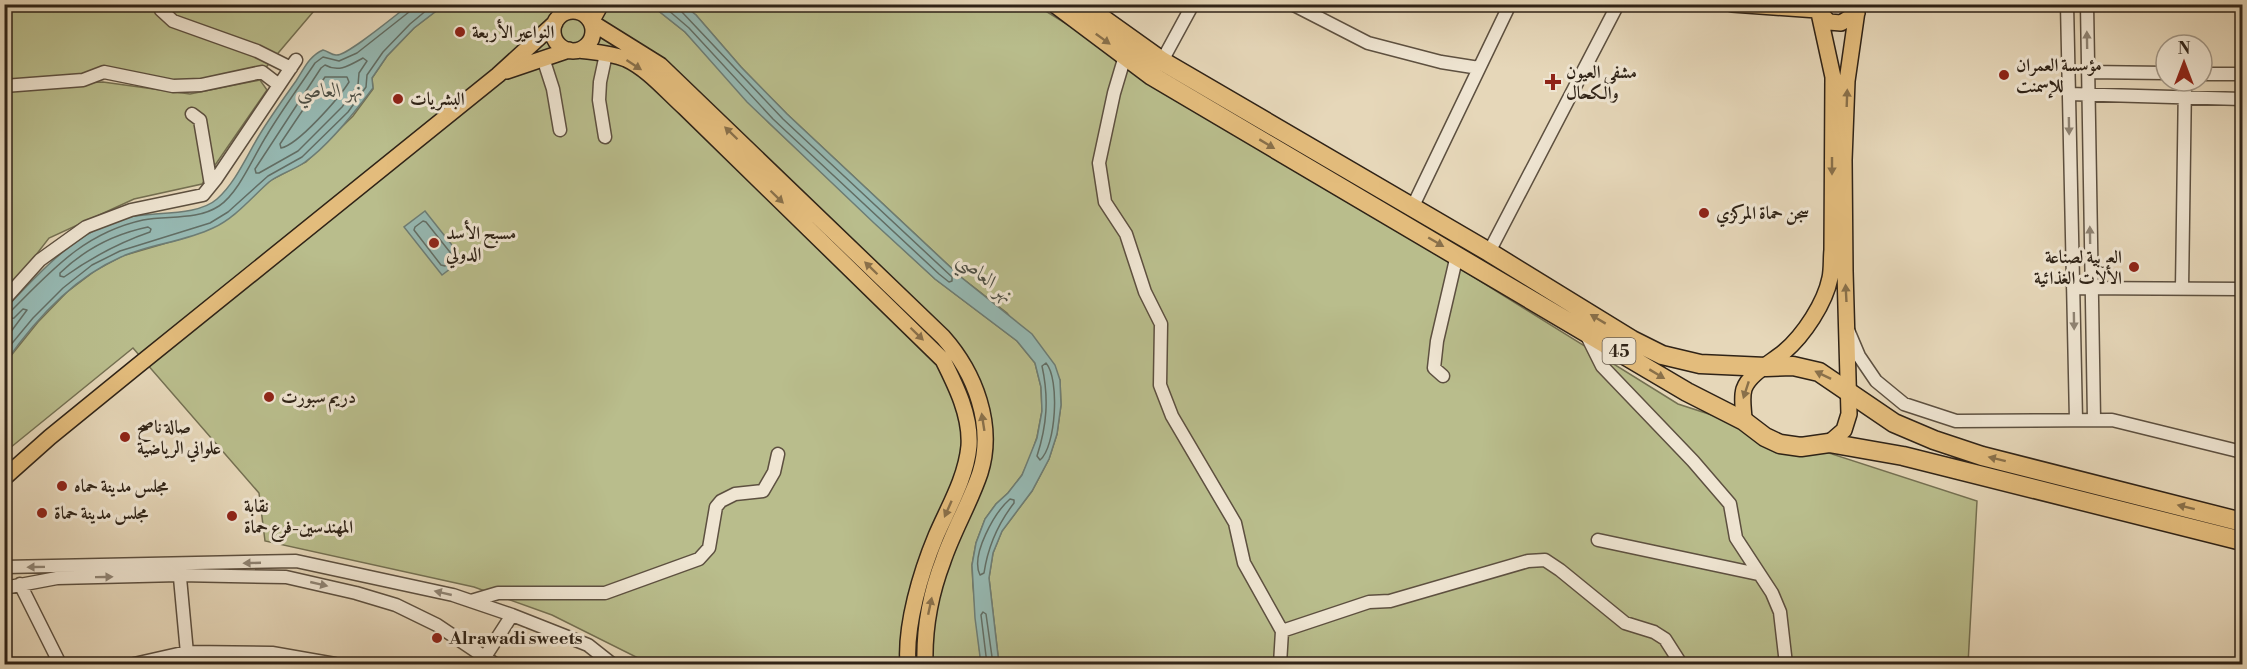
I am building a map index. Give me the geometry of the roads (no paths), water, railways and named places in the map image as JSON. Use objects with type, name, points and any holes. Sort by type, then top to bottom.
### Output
[{"type":"highway","name":"45","points":[[1056,4],[1152,75],[1687,392],[1744,421],[1765,437],[1780,444],[1801,447],[1829,443],[1903,456],[2242,541]]},
{"type":"highway","name":"45","points":[[1082,4],[1162,61],[1489,252],[1632,340],[1662,355],[1700,364],[1793,366],[1819,372],[1894,423],[1934,440],[1982,456],[2242,522]]},
{"type":"main road","points":[[498,75],[543,58],[574,50],[590,41],[593,31],[591,22],[601,4]]},
{"type":"main road","points":[[1732,4],[1817,7],[1829,22],[1841,23],[1858,9]]},
{"type":"main road","points":[[1744,421],[1744,389],[1750,380],[1787,349],[1806,327],[1830,279],[1833,77],[1817,7]]},
{"type":"main road","points":[[4,478],[50,437],[498,75],[561,15],[575,8],[591,22],[667,71],[944,337],[970,376],[980,404],[986,440],[981,470],[942,562],[929,606],[925,637],[925,664]]},
{"type":"main road","points":[[1829,443],[1844,430],[1849,414],[1845,272],[1845,149],[1847,81],[1858,9]]},
{"type":"main road","points":[[555,23],[553,33],[556,42],[574,50],[606,54],[627,60],[647,74],[685,108],[943,360],[953,379],[966,419],[969,445],[966,462],[926,563],[910,632],[908,664]]},
{"type":"street","points":[[4,300],[40,260],[86,228],[131,210],[203,195],[293,64],[173,21],[161,10],[160,4]]},
{"type":"street","points":[[1162,61],[1193,4]]},
{"type":"street","points":[[1292,4],[1368,43],[1441,62],[1479,68]]},
{"type":"street","points":[[1412,208],[1510,4]]},
{"type":"street","points":[[1489,252],[1618,4]]},
{"type":"street","points":[[2067,4],[2076,420]]},
{"type":"street","points":[[2087,4],[2094,419]]},
{"type":"street","points":[[605,137],[599,100],[606,54]]},
{"type":"street","points":[[1125,56],[1114,93],[1099,163],[1105,202],[1126,234],[1145,292],[1161,324],[1160,385],[1172,416],[1235,523],[1244,563],[1282,630],[1280,664]]},
{"type":"street","points":[[543,58],[553,89],[560,130]]},
{"type":"street","points":[[4,86],[83,80],[104,72],[182,86],[201,85],[262,72],[279,85]]},
{"type":"street","points":[[2088,72],[2154,73]]},
{"type":"street","points":[[2214,74],[2242,74]]},
{"type":"street","points":[[2182,289],[2185,93]]},
{"type":"street","points":[[2068,94],[2242,99]]},
{"type":"street","points":[[192,114],[200,120],[211,185]]},
{"type":"street","points":[[1443,376],[1434,368],[1437,341],[1457,255]]},
{"type":"street","points":[[2073,288],[2242,289]]},
{"type":"street","points":[[1584,330],[1602,366],[1693,461],[1730,504],[1736,538],[1772,592],[1780,612],[1786,664]]},
{"type":"street","points":[[1848,330],[1859,356],[1876,381],[1904,404],[1956,421],[2112,420],[2242,452]]},
{"type":"street","points":[[471,601],[498,593],[605,593],[699,559],[709,548],[716,507],[720,501],[735,494],[763,492],[774,472],[778,454]]},
{"type":"street","points":[[1598,540],[1758,574]]},
{"type":"street","points":[[1282,630],[1369,602],[1390,602],[1528,561],[1545,560],[1625,623],[1654,632],[1665,639],[1681,664]]},
{"type":"street","points":[[4,567],[57,573],[179,570],[296,561],[471,601],[588,645],[612,664]]},
{"type":"street","points":[[179,570],[188,658]]},
{"type":"street","points":[[179,570],[286,577],[356,593],[396,605],[436,625],[487,662],[512,615]]},
{"type":"street","points":[[4,588],[57,573]]},
{"type":"street","points":[[20,584],[60,664]]},
{"type":"street","points":[[134,664],[272,653],[335,664]]},
{"type":"water","name":"نهر العاصي","points":[[409,5],[444,5],[414,28],[387,56],[372,78],[373,88],[341,128],[314,155],[301,165],[269,182],[221,224],[190,237],[132,253],[103,266],[56,302],[5,363],[5,309],[59,255],[106,224],[135,216],[198,209],[217,199],[236,176],[264,127],[310,59],[323,50],[336,55],[342,54]]},
{"type":"water","name":"نهر العاصي","points":[[651,5],[683,5],[696,15],[741,67],[787,114],[962,278],[1032,334],[1055,365],[1060,380],[1061,405],[1057,434],[1049,459],[1032,491],[1002,531],[993,553],[989,578],[999,664],[981,664],[975,618],[972,565],[976,543],[985,519],[1022,475],[1037,438],[1042,411],[1041,387],[1035,363],[1017,341],[935,279],[874,223],[747,102],[685,32]]},
{"type":"water","name":"مسبح الأسد الدولي","points":[[425,211],[463,259],[442,275],[404,227]]},
{"type":"place","name":"النواعير الأربعة","points":[[460,32]]},
{"type":"place","name":"مؤسسة العمران للإسمنت","points":[[2004,75]]},
{"type":"place","name":"مشفى العيون والكحال","points":[[1553,82]]},
{"type":"place","name":"البشريات","points":[[398,99]]},
{"type":"place","name":"سجن حماة المركزي","points":[[1704,213]]},
{"type":"place","name":"مسبح الأسد الدولي","points":[[434,243]]},
{"type":"place","name":"العربية لصناعة الألات الغذائية","points":[[2134,267]]},
{"type":"place","name":"دريم سبورت","points":[[269,397]]},
{"type":"place","name":"صالة ناصح علواني الرياضية","points":[[125,437]]},
{"type":"place","name":"مجلس مدينة حماه","points":[[62,486]]},
{"type":"place","name":"مجلس مدينة حماة","points":[[42,513]]},
{"type":"place","name":"نقابة المهندسين-فرع حماة","points":[[232,516]]},
{"type":"place","name":"Alrawadi sweets","points":[[437,638]]}]
